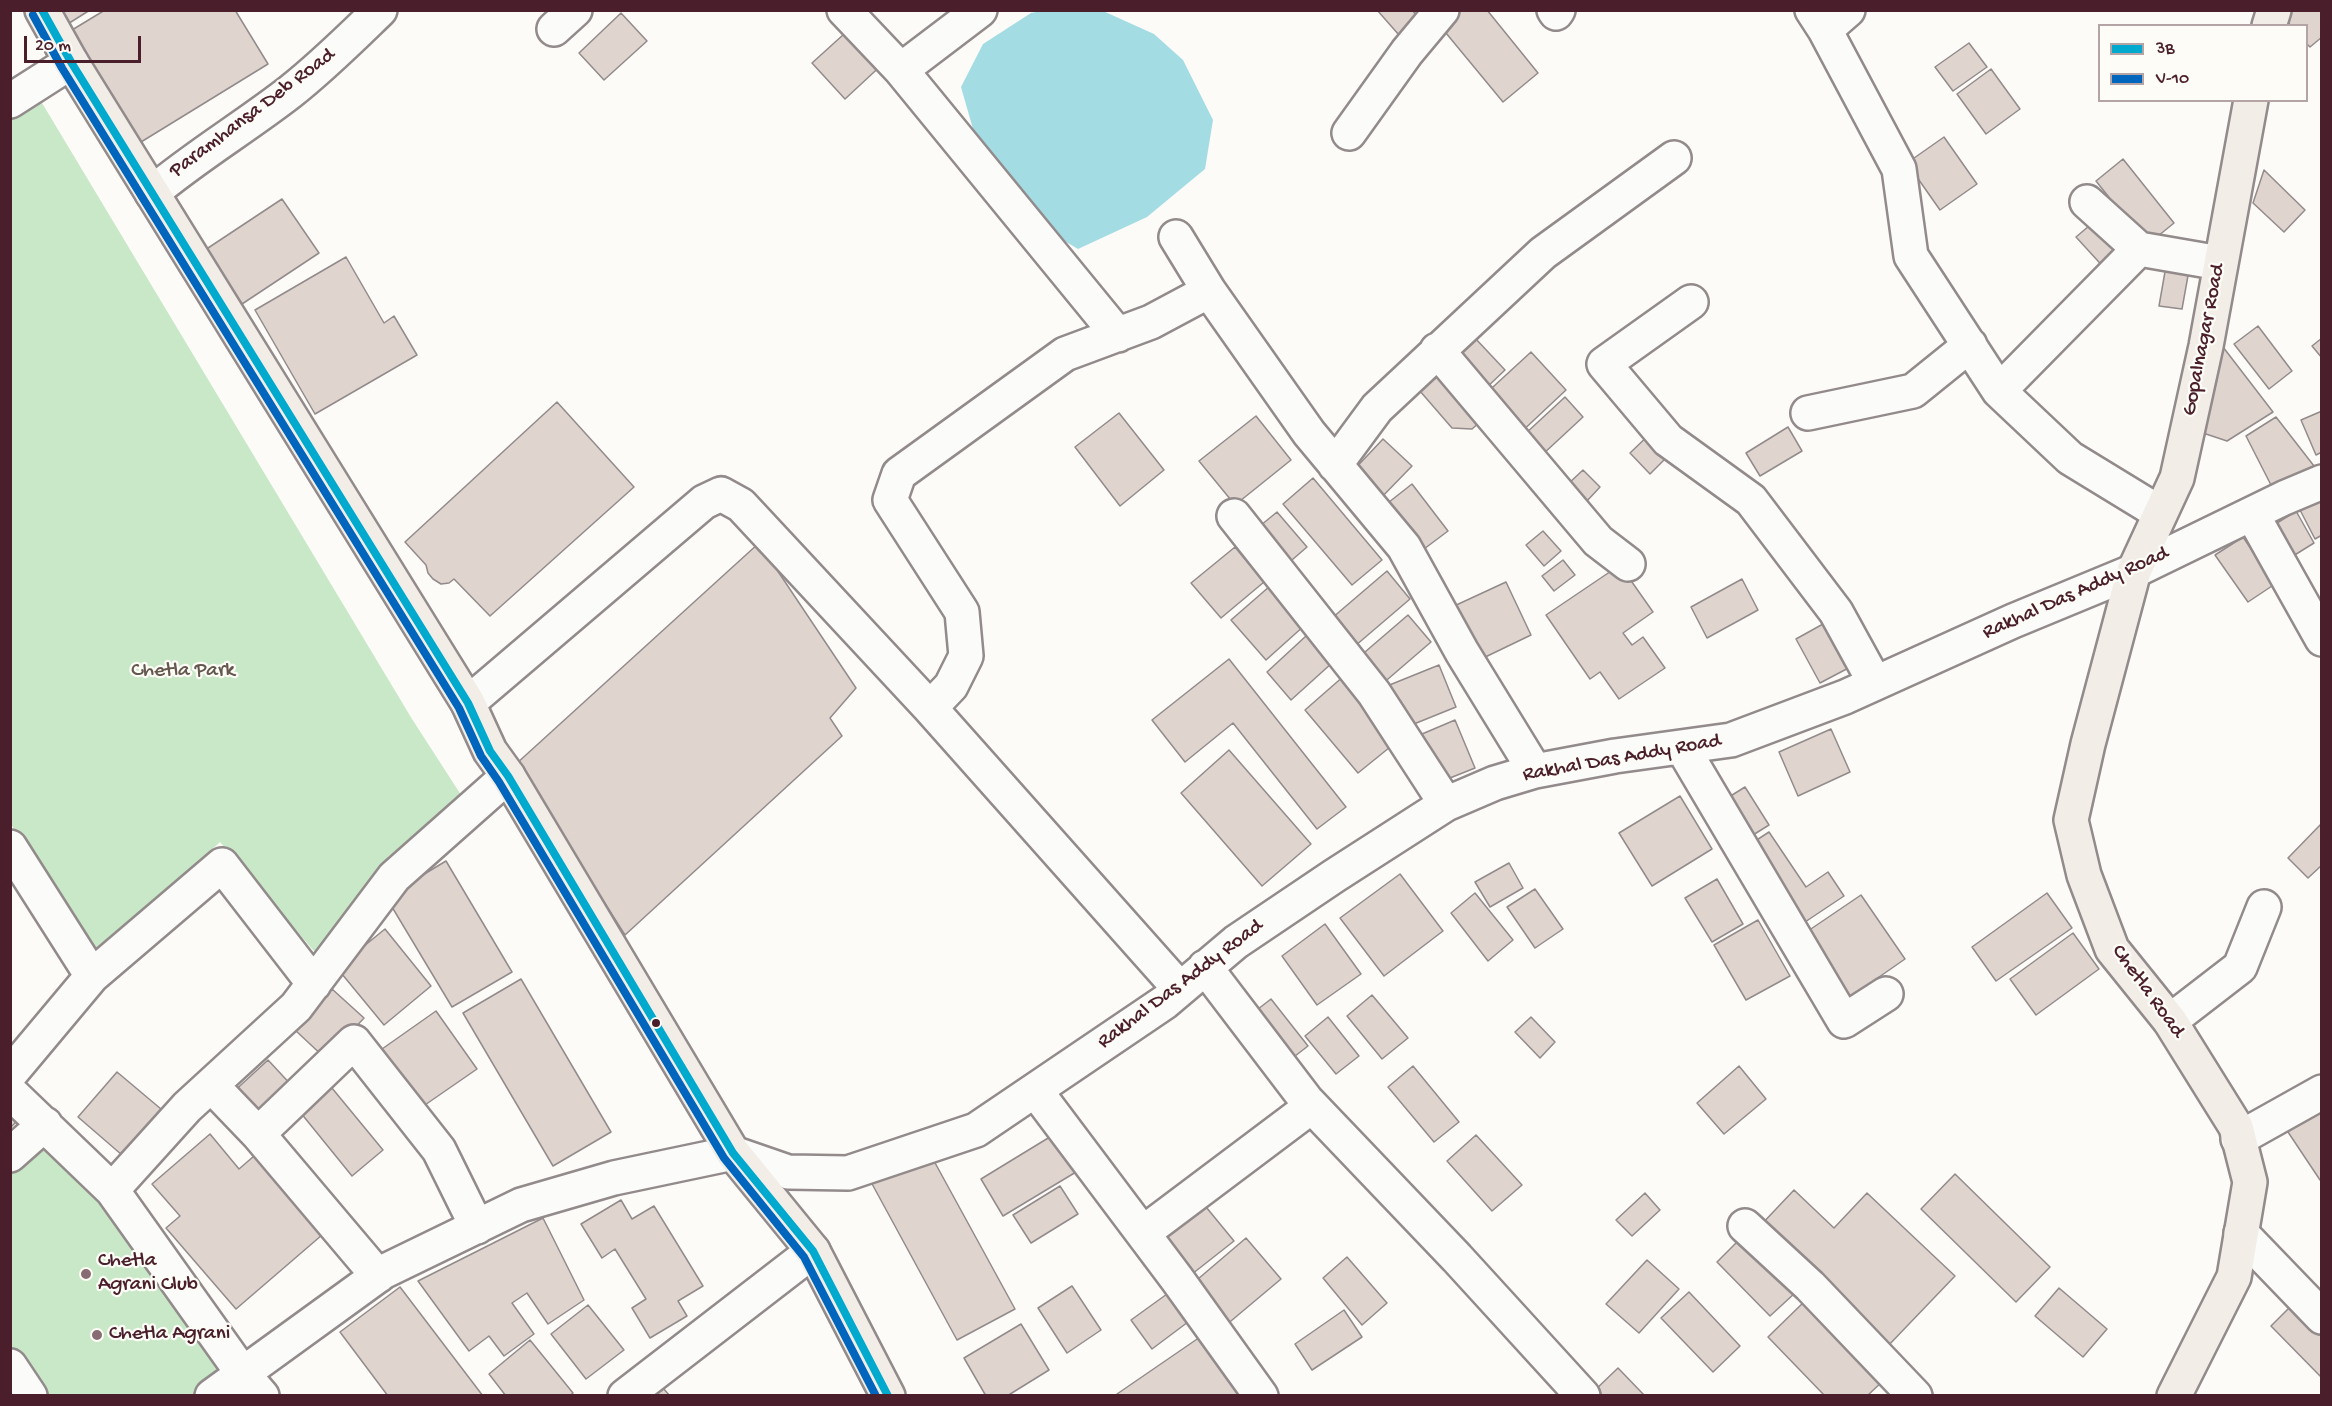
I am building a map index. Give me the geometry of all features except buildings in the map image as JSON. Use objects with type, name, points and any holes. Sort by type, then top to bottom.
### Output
[{"type":"main road","points":[[42,10],[70,62],[468,703],[490,751],[508,776],[734,1153],[813,1251],[888,1395]]},
{"type":"main road","name":"Gopalnagar Road","points":[[2134,571],[2177,478],[2206,346],[2251,102]]},
{"type":"main road","name":"Chetla Road","points":[[2134,571],[2088,744],[2071,820],[2084,875],[2112,949],[2170,1021],[2236,1127],[2250,1182],[2234,1276],[2174,1395]]},
{"type":"street","name":"Paramhansa Deb Road","points":[[152,193],[184,166],[290,92],[325,63],[380,10]]},
{"type":"street","points":[[844,10],[901,70],[1118,335]]},
{"type":"street","points":[[901,70],[980,10]]},
{"type":"street","points":[[1349,133],[1407,52],[1442,10]]},
{"type":"street","points":[[1828,17],[1899,169],[1911,256],[1999,391],[2070,458],[2160,513]]},
{"type":"street","points":[[10,101],[70,62]]},
{"type":"street","points":[[1335,465],[1377,408],[1543,253],[1674,158]]},
{"type":"street","points":[[2087,202],[2139,249],[2220,263]]},
{"type":"street","points":[[1176,237],[1209,291],[1309,434],[1404,547],[1462,652],[1535,771]]},
{"type":"street","points":[[1999,391],[2139,249]]},
{"type":"street","points":[[930,708],[951,686],[966,656],[962,612],[890,500],[899,474],[1065,354],[1151,322],[1209,291]]},
{"type":"street","points":[[1691,302],[1604,364],[1668,440],[1751,500],[1836,612],[1875,683]]},
{"type":"street","points":[[1808,413],[1913,391],[1970,345]]},
{"type":"street","points":[[1437,350],[1598,541],[1628,564]]},
{"type":"street","name":"Rakhal Das Addy Road","points":[[734,1153],[789,1172],[848,1173],[976,1130],[1165,1002],[1236,942],[1446,804],[1496,783],[1535,771],[1615,756],[1731,740],[1845,697],[2013,621],[2134,571],[2322,482]]},
{"type":"street","points":[[468,703],[704,502],[721,494],[741,505],[930,708],[1180,989]]},
{"type":"street","points":[[2252,514],[2322,639]]},
{"type":"street","points":[[1234,516],[1374,693],[1446,804]]},
{"type":"street","points":[[1682,747],[1844,1021],[1886,994]]},
{"type":"street","points":[[112,1190],[187,1107],[296,1007],[394,878],[508,776]]},
{"type":"street","points":[[10,847],[92,976]]},
{"type":"street","points":[[10,1074],[92,976],[222,865],[314,984]]},
{"type":"street","points":[[2170,1021],[2240,967],[2264,907]]},
{"type":"street","points":[[1205,967],[1312,1106],[1583,1395]]},
{"type":"street","points":[[258,1134],[354,1042],[439,1150],[477,1227]]},
{"type":"street","points":[[211,1085],[258,1134],[378,1276]]},
{"type":"street","points":[[1035,1090],[1261,1395]]},
{"type":"street","points":[[10,1092],[112,1190],[252,1385]]},
{"type":"street","points":[[2238,1139],[2322,1092]]},
{"type":"street","points":[[1143,1233],[1312,1106]]},
{"type":"street","points":[[10,1155],[45,1124]]},
{"type":"street","points":[[212,1395],[252,1385],[378,1276],[477,1227],[532,1202],[614,1178],[734,1153]]},
{"type":"street","points":[[1745,1226],[1810,1286],[1915,1395]]},
{"type":"street","points":[[2241,1233],[2322,1317]]},
{"type":"street","points":[[625,1395],[813,1251]]},
{"type":"street","points":[[10,1366],[30,1395]]},
{"type":"green space","name":"Chetla Park","points":[[33,88],[412,719],[463,798],[388,857],[319,957],[220,842],[97,959],[11,824],[10,103]]},
{"type":"green space","name":"Chetla Agrani Club","points":[[44,1136],[107,1199],[231,1372],[196,1395],[42,1395],[11,1349],[10,1165]]},
{"type":"water","points":[[1046,10],[1103,11],[1154,34],[1183,60],[1213,120],[1205,169],[1147,217],[1078,249],[1031,221],[981,157],[961,87],[983,44],[1031,13]]},
{"type":"transit line","name":"3B","points":[[42,10],[71,62],[468,703],[490,751],[508,776],[733,1153],[813,1251],[888,1396]]},
{"type":"transit line","name":"V-10","points":[[33,15],[62,68],[459,708],[481,756],[499,782],[724,1158],[804,1257],[876,1396]]},
{"type":"place","name":"Chetla Agrani Club","points":[[86,1274]]},
{"type":"place","name":"Chetla Agrani","points":[[97,1335]]}]
